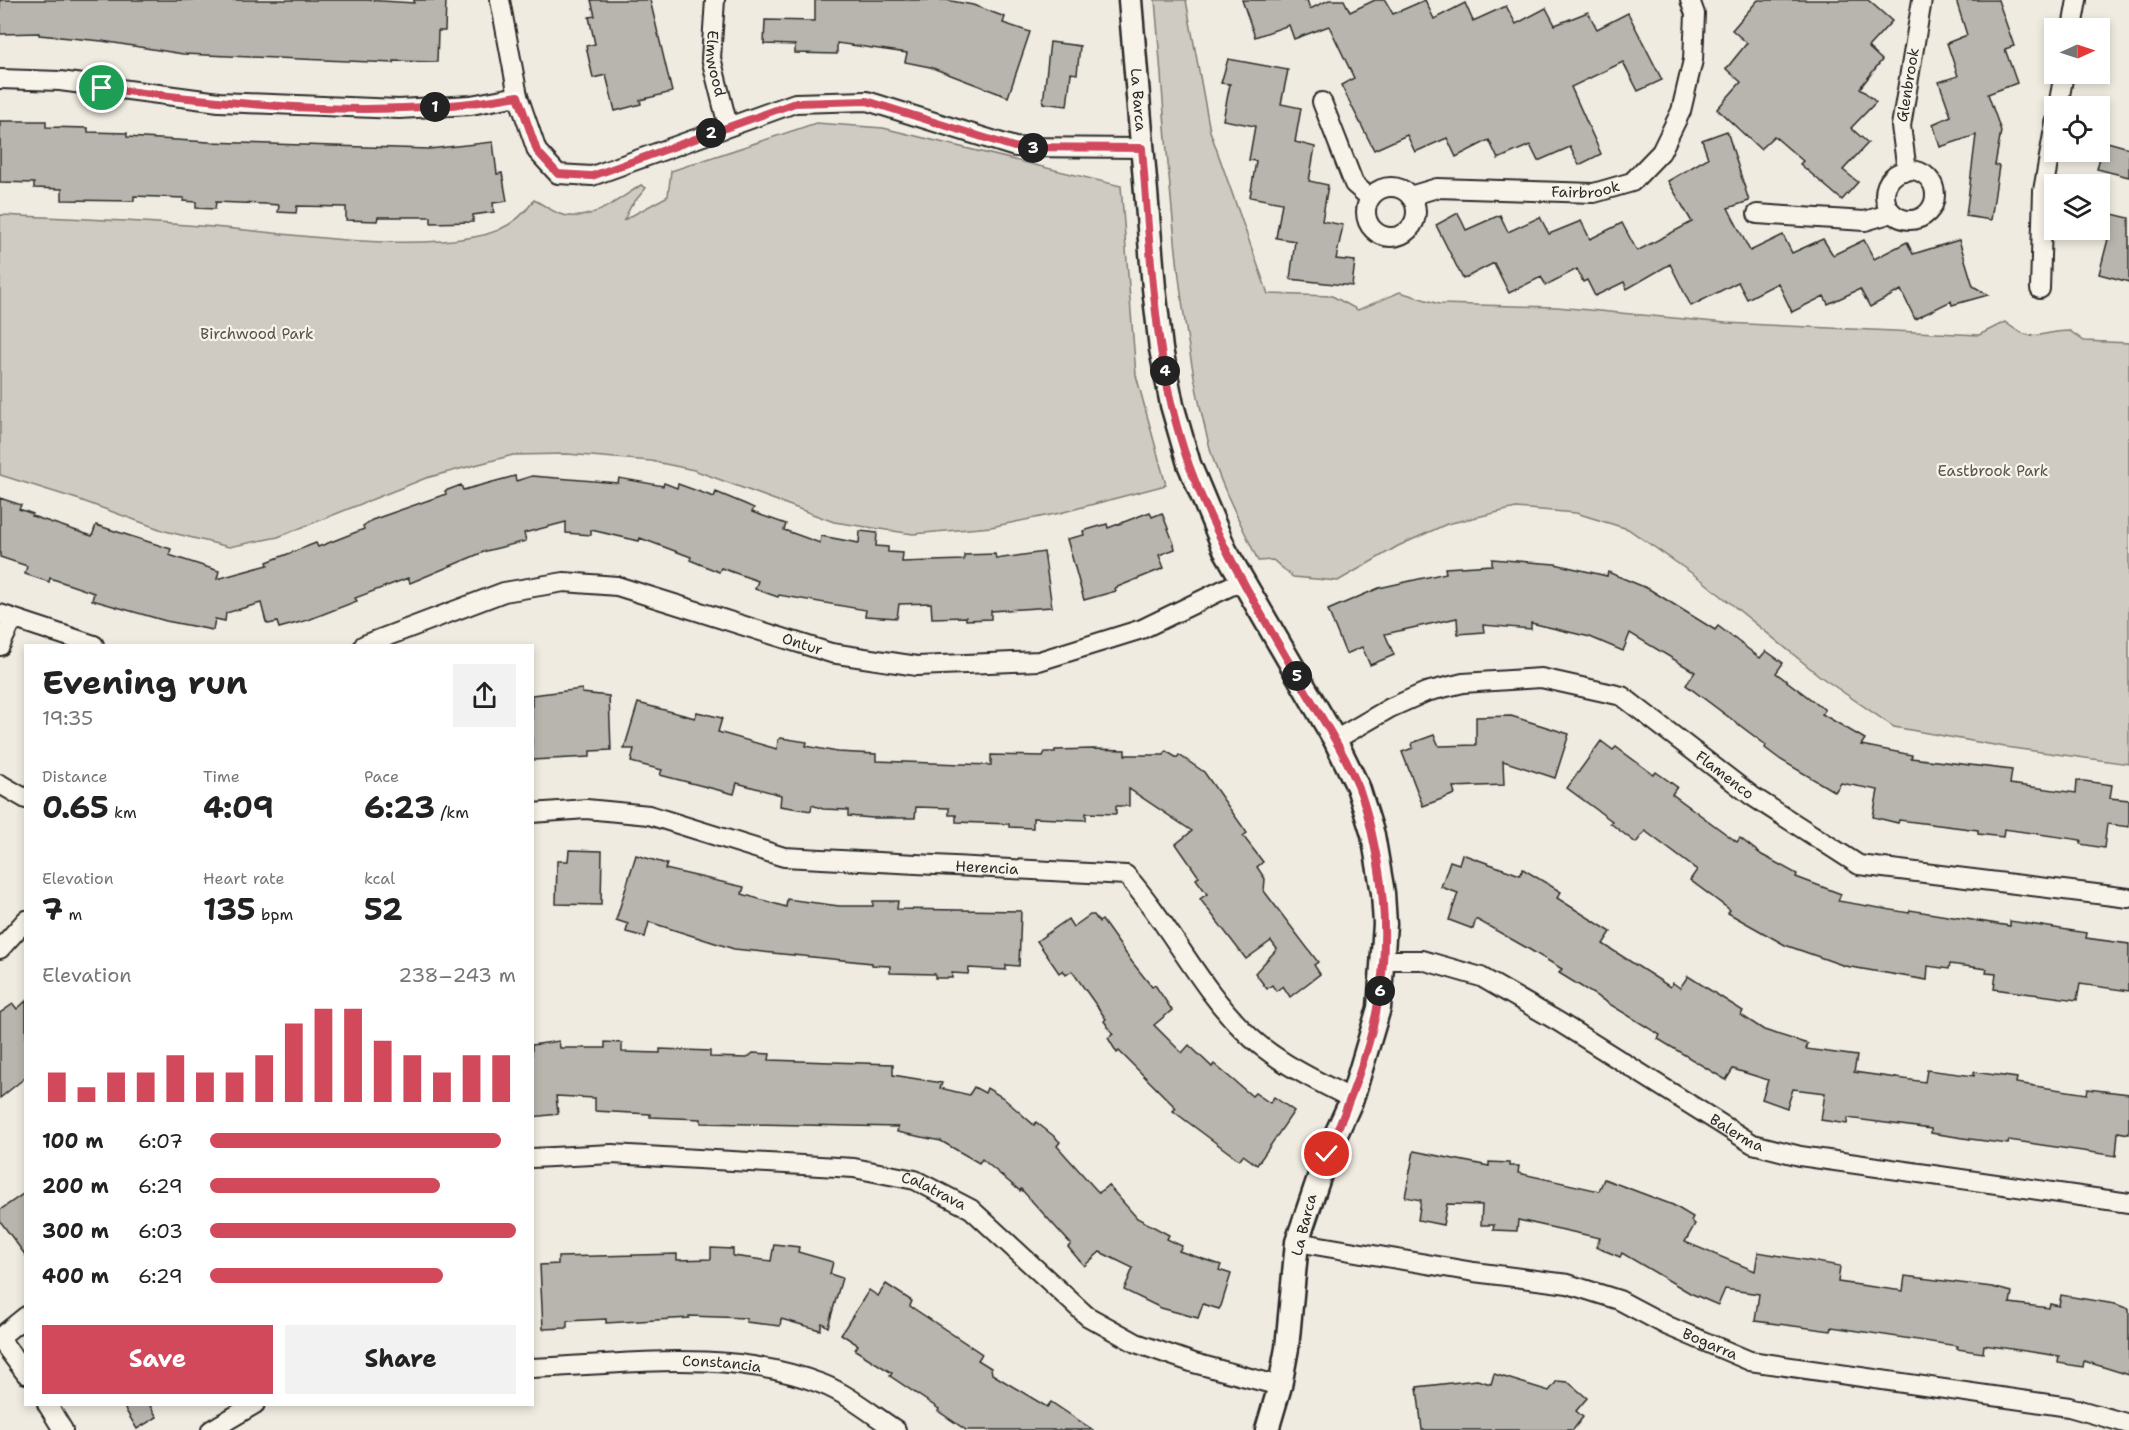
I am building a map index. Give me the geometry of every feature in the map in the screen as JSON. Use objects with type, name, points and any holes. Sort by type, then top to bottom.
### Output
[{"type":"street","points":[[500,0],[518,96],[537,151],[558,174],[592,176],[795,103],[867,101],[1014,147],[1142,148]]},
{"type":"street","name":"Elmwood","points":[[716,0],[711,58],[728,126]]},
{"type":"street","name":"La Barca","points":[[1130,0],[1158,329],[1172,405],[1189,464],[1225,549],[1241,581],[1335,740],[1358,787],[1373,835],[1383,893],[1384,960],[1379,1008],[1352,1099],[1327,1154],[1297,1242],[1287,1348],[1280,1386],[1267,1430]]},
{"type":"street","name":"Fairbrook","points":[[1370,198],[1375,192],[1390,187],[1404,191],[1410,196],[1437,188],[1594,193],[1632,182],[1661,152],[1681,111],[1693,60],[1695,14],[1690,0]]},
{"type":"street","name":"Glenbrook","points":[[1907,171],[1901,126],[1922,0]]},
{"type":"street","points":[[2074,18],[2077,0]]},
{"type":"street","points":[[0,79],[60,81],[219,102],[387,108],[471,105],[518,96]]},
{"type":"street","points":[[1322,102],[1354,184],[1370,198],[1366,213],[1371,228],[1384,236],[1392,237],[1407,231],[1415,218],[1414,203],[1410,196]]},
{"type":"street","points":[[2040,289],[2043,191],[2048,162]]},
{"type":"street","points":[[1907,171],[1915,171],[1928,178],[1935,192],[1935,200],[1928,214],[1913,220],[1899,218],[1892,213],[1888,206],[1886,191],[1893,177],[1907,171]]},
{"type":"street","points":[[1757,214],[1865,221],[1892,213]]},
{"type":"street","name":"Ontur","points":[[367,644],[504,592],[564,582],[617,586],[831,653],[917,666],[1039,661],[1142,629],[1241,581]]},
{"type":"street","points":[[0,646],[6,617],[91,644]]},
{"type":"street","name":"Flamenco","points":[[1335,740],[1390,708],[1426,692],[1462,683],[1541,678],[1622,696],[1752,795],[1859,865],[2129,898]]},
{"type":"street","points":[[0,784],[24,798]]},
{"type":"street","name":"Herencia","points":[[534,813],[586,810],[649,815],[784,857],[1126,875],[1148,900],[1221,1006],[1244,1031],[1267,1051],[1352,1099]]},
{"type":"street","points":[[0,949],[24,922]]},
{"type":"street","name":"Balerma","points":[[1384,960],[1422,960],[1480,977],[1559,1022],[1753,1144],[1800,1156],[2129,1203]]},
{"type":"street","name":"Calatrava","points":[[534,1158],[612,1154],[854,1168],[915,1180],[972,1209],[1087,1316],[1136,1343],[1194,1363],[1280,1386]]},
{"type":"street","name":"Bogarra","points":[[1297,1242],[1474,1272],[1568,1284],[1619,1300],[1668,1326],[1750,1361],[2070,1407],[2129,1424]]},
{"type":"street","points":[[24,1318],[0,1338],[24,1371]]},
{"type":"street","name":"Constancia","points":[[534,1368],[707,1360],[760,1366],[823,1384],[896,1430]]},
{"type":"street","points":[[48,1406],[63,1430]]},
{"type":"street","points":[[211,1430],[252,1406]]},
{"type":"green space","name":"Eastbrook Park","points":[[1155,0],[1186,0],[1210,131],[1268,294],[1332,296],[1358,310],[1400,292],[1439,304],[1557,307],[1726,323],[1979,335],[2005,322],[2023,334],[2036,336],[2070,331],[2084,341],[2129,343],[2129,764],[2005,747],[1894,727],[1821,677],[1703,581],[1628,529],[1576,513],[1516,508],[1447,524],[1398,546],[1338,581],[1293,577],[1273,560],[1258,561],[1215,465],[1198,398],[1180,285],[1168,170]]},
{"type":"green space","name":"Birchwood Park","points":[[816,123],[883,128],[1121,186],[1136,375],[1166,485],[1060,513],[991,527],[913,534],[834,522],[694,470],[651,461],[567,454],[513,455],[426,478],[278,537],[229,547],[165,531],[80,500],[0,475],[0,215],[192,225],[365,241],[448,240],[474,237],[500,229],[515,220],[534,200],[563,215],[584,215],[605,208],[641,185],[646,188],[631,206],[624,220],[668,196],[671,171]]},
{"type":"building","points":[[0,0],[366,0],[414,3],[414,0],[446,0],[445,31],[438,31],[437,62],[394,61],[394,63],[183,54],[102,41],[39,35],[39,33],[0,34]]},
{"type":"building","points":[[591,0],[650,0],[672,92],[640,100],[641,104],[615,111],[606,75],[593,78],[586,46],[595,44],[589,17],[595,16]]},
{"type":"building","points":[[815,0],[946,0],[973,5],[1005,17],[1003,23],[1030,32],[1008,97],[930,67],[905,62],[907,53],[837,43],[837,54],[795,53],[795,45],[764,44],[765,20],[815,21]]},
{"type":"building","points":[[1242,0],[1307,0],[1310,9],[1329,0],[1344,0],[1350,12],[1375,0],[1385,0],[1393,14],[1425,0],[1434,19],[1465,3],[1473,21],[1506,6],[1516,24],[1546,8],[1555,25],[1588,12],[1597,29],[1628,13],[1662,80],[1638,91],[1623,62],[1571,87],[1601,154],[1579,165],[1570,147],[1538,161],[1530,145],[1498,159],[1489,140],[1456,157],[1447,138],[1415,152],[1407,135],[1374,150],[1341,85],[1354,78],[1329,26],[1294,39],[1289,25],[1255,37]]},
{"type":"building","points":[[1758,0],[1868,0],[1892,21],[1868,47],[1882,60],[1860,88],[1876,102],[1851,128],[1868,143],[1843,170],[1858,182],[1842,200],[1800,164],[1803,161],[1774,136],[1760,149],[1717,109],[1741,82],[1726,69],[1747,43],[1732,30]]},
{"type":"building","points":[[1956,0],[1998,0],[2014,46],[2005,49],[2017,83],[1988,94],[2001,131],[1995,165],[1999,166],[1991,220],[1966,216],[1976,135],[1940,147],[1933,124],[1951,116],[1939,82],[1958,76],[1947,43],[1967,35]]},
{"type":"building","points":[[1050,42],[1080,46],[1077,74],[1071,73],[1067,106],[1043,103]]},
{"type":"building","points":[[1228,59],[1288,70],[1281,104],[1301,108],[1295,142],[1315,147],[1309,181],[1328,185],[1322,221],[1343,225],[1336,259],[1355,261],[1352,286],[1290,279],[1295,241],[1276,238],[1282,203],[1250,197],[1256,161],[1249,160],[1255,126],[1223,120],[1230,84],[1221,83]]},
{"type":"building","points":[[0,121],[46,121],[46,127],[88,128],[88,132],[127,133],[127,137],[209,142],[429,149],[493,142],[497,174],[502,173],[507,201],[493,203],[494,212],[473,215],[473,222],[431,223],[431,217],[378,217],[377,221],[346,220],[346,207],[297,206],[296,213],[278,212],[279,205],[265,204],[216,202],[215,209],[196,208],[196,202],[183,201],[184,198],[134,196],[134,201],[62,200],[62,189],[34,188],[34,183],[0,182]]},
{"type":"building","points":[[1727,131],[1749,201],[1728,208],[1750,251],[1783,235],[1792,253],[1823,239],[1833,255],[1864,240],[1874,259],[1907,242],[1913,254],[1959,240],[1973,286],[1988,295],[1952,305],[1951,301],[1915,319],[1901,290],[1870,307],[1860,289],[1828,304],[1824,296],[1792,312],[1778,283],[1747,299],[1738,282],[1691,306],[1670,264],[1627,289],[1624,282],[1595,296],[1587,280],[1583,282],[1577,269],[1546,285],[1541,277],[1509,293],[1494,263],[1463,279],[1436,225],[1458,213],[1466,230],[1500,215],[1508,232],[1540,217],[1549,234],[1581,221],[1590,239],[1622,223],[1637,251],[1692,222],[1668,181],[1708,158],[1702,140]]},
{"type":"building","points":[[2110,143],[2129,148],[2129,177],[2097,169],[2099,162],[2110,162]]},
{"type":"building","points":[[2110,213],[2129,218],[2129,282],[2099,274],[2108,240],[2110,240]]},
{"type":"building","points":[[515,476],[516,481],[532,476],[618,483],[619,478],[663,486],[664,483],[677,488],[678,484],[714,497],[716,492],[754,508],[752,512],[786,524],[784,530],[820,543],[821,536],[859,543],[860,531],[877,533],[876,546],[888,547],[888,552],[903,553],[902,562],[964,560],[964,555],[995,554],[996,559],[1044,552],[1052,607],[991,611],[991,619],[966,620],[966,617],[932,618],[931,603],[899,604],[897,618],[865,616],[866,610],[779,595],[778,597],[755,589],[758,581],[721,568],[719,572],[690,560],[691,557],[640,538],[639,541],[591,530],[591,535],[566,533],[566,522],[524,533],[526,541],[486,551],[410,583],[408,578],[355,598],[357,601],[308,620],[279,628],[277,622],[269,624],[266,622],[261,603],[226,613],[225,621],[215,619],[213,630],[166,621],[92,600],[94,593],[50,578],[49,582],[25,574],[27,566],[0,557],[0,498],[21,505],[19,509],[33,514],[32,516],[92,536],[96,525],[171,549],[169,555],[219,571],[217,579],[268,565],[267,562],[316,543],[318,547],[364,529],[363,526],[372,520],[446,494],[445,491],[461,485],[463,490]]},
{"type":"building","points":[[1150,512],[1152,517],[1162,513],[1174,544],[1175,549],[1159,555],[1164,568],[1115,588],[1116,591],[1084,600],[1067,539],[1084,535],[1083,531],[1107,524],[1108,528]]},
{"type":"building","points":[[1492,559],[1555,564],[1607,576],[1608,572],[1649,589],[1715,630],[1718,626],[1760,658],[1766,651],[1783,663],[1776,673],[1825,710],[1822,714],[1865,739],[1861,745],[1912,755],[1911,758],[2012,770],[2010,784],[2076,793],[2077,780],[2112,785],[2110,798],[2129,800],[2129,827],[2107,824],[2104,848],[2080,844],[2081,840],[2004,829],[2003,837],[1978,834],[1978,830],[1899,820],[1898,823],[1873,817],[1878,790],[1841,783],[1835,792],[1781,760],[1765,748],[1766,745],[1686,685],[1695,672],[1630,633],[1623,651],[1590,637],[1531,623],[1531,629],[1483,625],[1484,632],[1458,634],[1457,618],[1385,634],[1394,655],[1370,665],[1362,647],[1346,654],[1328,610],[1379,588],[1446,573],[1445,568],[1492,565]]},
{"type":"building","points":[[582,689],[582,693],[609,696],[611,750],[590,751],[590,757],[534,760],[534,695]]},
{"type":"building","points":[[638,703],[695,718],[697,712],[722,718],[718,732],[777,749],[778,740],[781,738],[807,742],[806,746],[837,752],[876,754],[876,761],[991,765],[991,755],[1043,756],[1045,752],[1055,752],[1055,750],[1093,749],[1125,750],[1125,755],[1164,755],[1166,751],[1177,758],[1179,755],[1204,772],[1247,833],[1243,836],[1263,862],[1257,867],[1265,879],[1264,891],[1318,962],[1314,965],[1320,974],[1290,997],[1283,986],[1276,991],[1272,985],[1267,989],[1255,973],[1277,949],[1271,941],[1246,959],[1200,899],[1207,894],[1196,879],[1199,877],[1176,844],[1192,831],[1129,789],[1129,806],[1116,806],[1116,814],[1086,813],[1086,820],[1033,818],[1033,828],[1009,827],[1009,824],[956,822],[956,815],[949,815],[949,808],[916,807],[915,818],[873,818],[848,816],[848,810],[823,809],[812,805],[811,811],[780,806],[781,795],[737,783],[734,794],[660,775],[662,770],[631,762],[634,749],[624,749]]},
{"type":"building","points":[[1511,716],[1569,734],[1555,778],[1503,761],[1504,785],[1453,787],[1455,794],[1423,806],[1402,752],[1413,748],[1412,743],[1434,735],[1439,746],[1476,745],[1476,717]]},
{"type":"building","points":[[1601,741],[1613,750],[1616,747],[1654,775],[1656,772],[1677,787],[1672,794],[1737,842],[1740,838],[1762,855],[1797,874],[1796,877],[1841,894],[1838,901],[2010,926],[2010,921],[2087,933],[2086,938],[2129,944],[2129,991],[2080,984],[2077,1000],[1994,989],[1996,974],[1986,973],[1987,969],[1950,964],[1949,969],[1928,966],[1927,980],[1845,966],[1785,945],[1728,913],[1730,910],[1690,880],[1697,870],[1645,831],[1636,843],[1610,823],[1612,821],[1567,788]]},
{"type":"building","points":[[569,850],[602,851],[601,905],[556,904],[557,861],[568,861]]},
{"type":"building","points":[[1462,854],[1520,875],[1523,869],[1561,892],[1557,898],[1611,932],[1603,944],[1670,987],[1673,983],[1680,988],[1688,976],[1743,1011],[1741,1015],[1764,1030],[1808,1044],[1806,1049],[1857,1056],[1854,1072],[1925,1082],[1927,1070],[1974,1076],[1974,1072],[2017,1078],[2016,1083],[2087,1094],[2088,1089],[2129,1094],[2129,1134],[2118,1132],[2116,1156],[2009,1140],[2008,1144],[1970,1139],[1931,1133],[1931,1129],[1848,1118],[1847,1124],[1821,1120],[1825,1093],[1793,1089],[1787,1108],[1762,1099],[1768,1080],[1733,1069],[1726,1080],[1658,1039],[1660,1035],[1559,973],[1562,969],[1527,948],[1476,919],[1473,929],[1449,920],[1458,893],[1441,887],[1450,861],[1459,864]]},
{"type":"building","points":[[636,855],[667,864],[665,869],[744,887],[742,894],[786,907],[787,899],[839,906],[873,906],[873,901],[898,901],[897,909],[1021,911],[1019,966],[1006,965],[1006,970],[969,968],[968,974],[952,973],[952,978],[935,978],[935,974],[890,973],[890,966],[872,965],[872,963],[734,949],[649,922],[645,937],[626,932],[628,924],[616,920]]},
{"type":"building","points":[[1090,915],[1094,915],[1099,922],[1102,920],[1132,962],[1152,987],[1155,985],[1172,1010],[1154,1025],[1182,1053],[1189,1045],[1212,1067],[1214,1064],[1252,1096],[1255,1093],[1270,1103],[1274,1097],[1294,1111],[1257,1165],[1243,1155],[1239,1160],[1173,1111],[1176,1108],[1119,1051],[1117,1053],[1108,1038],[1113,1034],[1104,1021],[1106,1019],[1072,971],[1066,975],[1063,970],[1059,973],[1037,941],[1068,919],[1073,927]]},
{"type":"building","points":[[24,1003],[24,1079],[0,1098],[0,1013],[13,1004],[17,1009]]},
{"type":"building","points":[[559,1041],[560,1048],[605,1048],[605,1042],[622,1043],[622,1052],[660,1053],[660,1049],[710,1051],[710,1057],[747,1058],[753,1053],[770,1054],[769,1060],[893,1064],[893,1075],[942,1083],[940,1088],[969,1095],[974,1087],[985,1093],[987,1088],[1002,1097],[1034,1125],[1036,1122],[1055,1137],[1060,1142],[1057,1146],[1099,1193],[1108,1185],[1137,1218],[1169,1235],[1167,1239],[1182,1246],[1179,1251],[1221,1265],[1219,1270],[1231,1274],[1221,1306],[1219,1309],[1203,1304],[1198,1318],[1161,1308],[1124,1290],[1133,1268],[1100,1252],[1084,1266],[1068,1247],[1071,1244],[1021,1189],[1020,1191],[982,1159],[979,1163],[941,1141],[897,1132],[898,1127],[701,1123],[701,1119],[650,1117],[650,1114],[595,1111],[595,1098],[556,1096],[558,1114],[534,1117],[534,1045]]},
{"type":"building","points":[[1414,1151],[1489,1166],[1489,1162],[1509,1163],[1509,1166],[1519,1166],[1518,1173],[1599,1191],[1604,1179],[1673,1205],[1693,1217],[1691,1221],[1695,1224],[1685,1242],[1755,1271],[1758,1252],[1840,1266],[1838,1282],[1903,1291],[1905,1276],[1992,1287],[2012,1292],[2010,1303],[2049,1308],[2050,1304],[2059,1306],[2061,1295],[2115,1304],[2129,1309],[2129,1375],[2084,1361],[2083,1367],[2058,1363],[2059,1356],[1984,1345],[1983,1353],[1957,1349],[1958,1346],[1832,1327],[1831,1331],[1755,1321],[1759,1294],[1725,1289],[1718,1305],[1690,1293],[1622,1253],[1620,1257],[1596,1247],[1600,1238],[1518,1220],[1517,1231],[1493,1230],[1494,1225],[1481,1225],[1482,1205],[1447,1204],[1443,1225],[1418,1220],[1421,1200],[1405,1197]]},
{"type":"building","points":[[24,1193],[24,1253],[0,1221],[0,1210]]},
{"type":"building","points":[[774,1244],[799,1247],[798,1252],[833,1262],[830,1274],[842,1278],[828,1327],[822,1323],[820,1330],[781,1319],[780,1326],[746,1322],[746,1318],[689,1316],[689,1318],[606,1323],[606,1319],[567,1321],[567,1328],[543,1329],[540,1265],[558,1264],[558,1257],[677,1254],[677,1260],[711,1259],[711,1248],[733,1249],[733,1256],[771,1261]]},
{"type":"building","points":[[886,1284],[912,1301],[910,1306],[982,1354],[978,1360],[991,1368],[992,1374],[1047,1407],[1051,1402],[1093,1430],[966,1430],[938,1411],[939,1409],[890,1376],[892,1373],[855,1350],[858,1345],[841,1334],[869,1290],[878,1296]]},
{"type":"building","points":[[1494,1374],[1549,1391],[1557,1381],[1568,1382],[1587,1398],[1576,1411],[1583,1417],[1573,1430],[1422,1430],[1417,1387],[1477,1380],[1491,1384]]},
{"type":"building","points":[[123,1406],[150,1406],[157,1417],[137,1429]]},
{"type":"route","points":[[102,88],[219,102],[399,108],[471,105],[518,96],[537,151],[558,174],[592,176],[795,103],[867,101],[1014,147],[1073,150],[1142,148],[1161,349],[1172,405],[1189,464],[1241,581],[1335,740],[1358,787],[1373,835],[1383,893],[1385,924],[1379,1008],[1352,1099],[1327,1154]]}]
